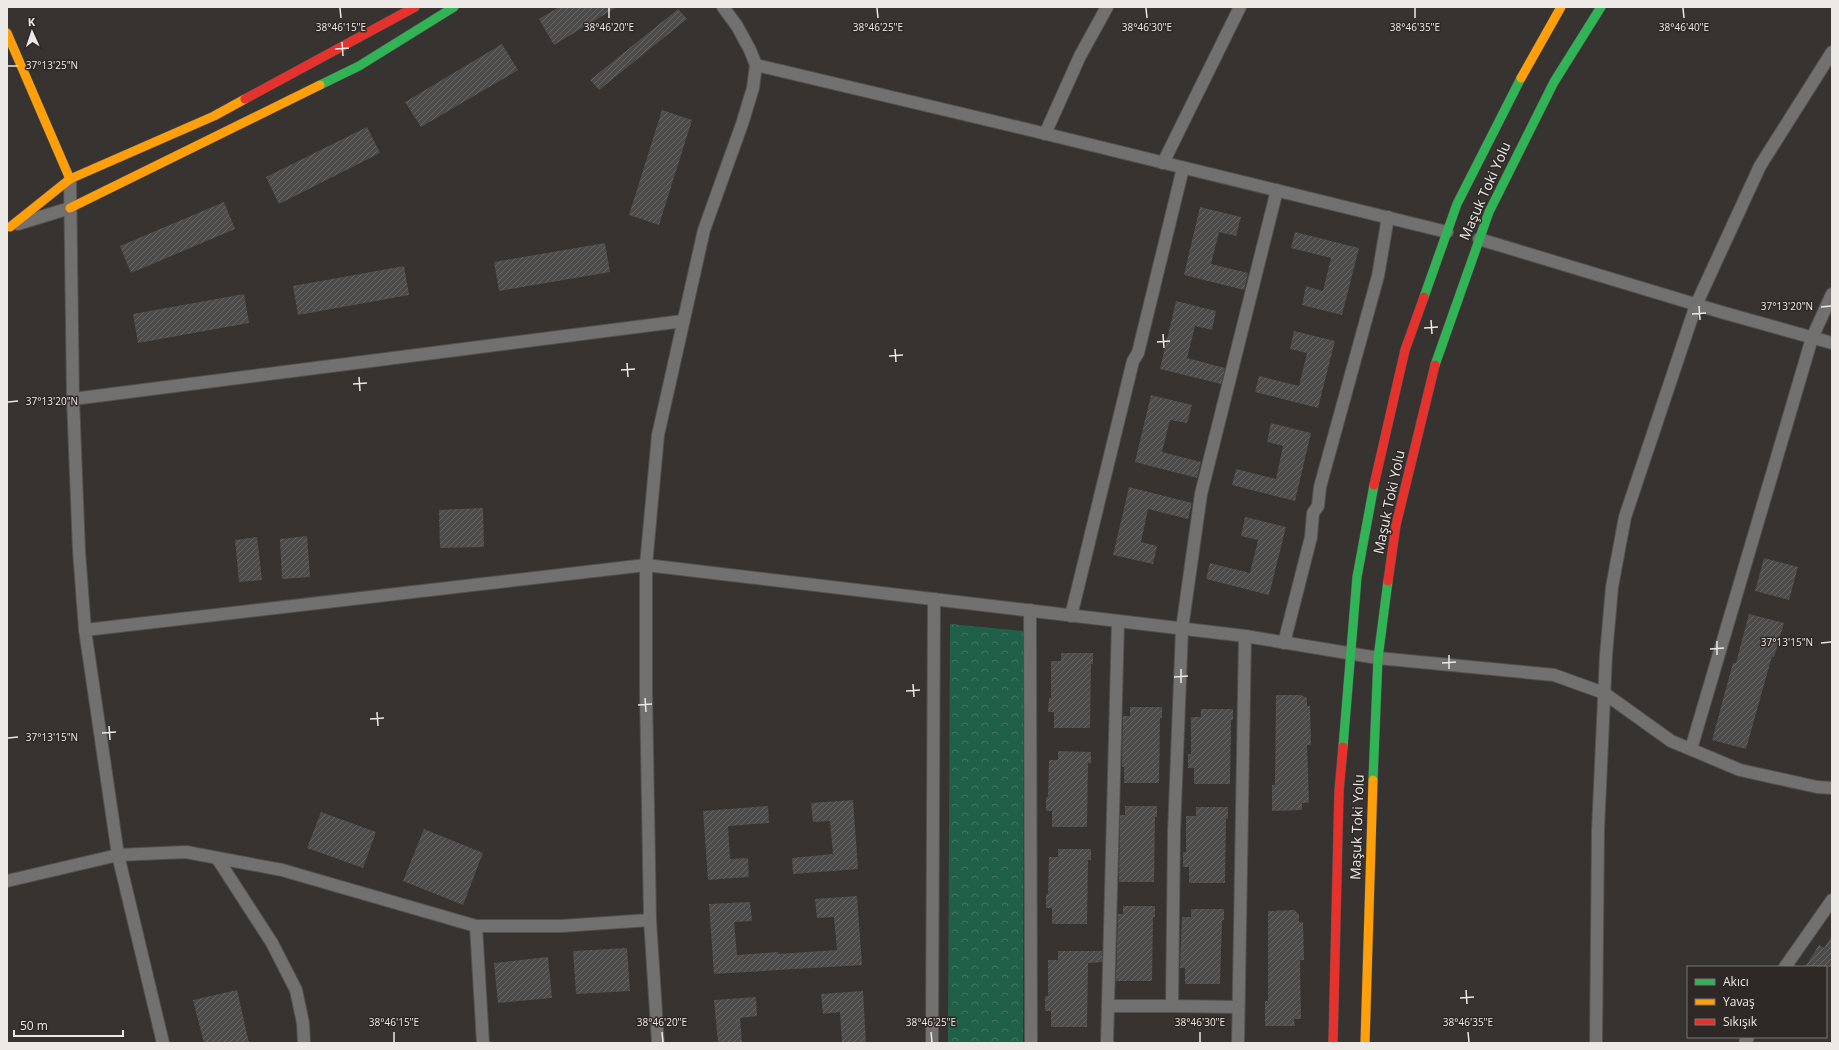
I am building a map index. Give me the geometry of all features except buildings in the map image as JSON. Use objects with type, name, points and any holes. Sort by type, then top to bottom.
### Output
[{"type":"main road","points":[[9,227],[70,179],[214,116],[415,7]]},
{"type":"main road","points":[[70,208],[359,66],[454,7]]},
{"type":"main road","points":[[1333,1043],[1339,791],[1357,577],[1379,462],[1405,350],[1457,204],[1512,94],[1561,7]]},
{"type":"main road","name":"Maşuk Toki Yolu","points":[[1365,1043],[1374,734],[1378,658],[1396,524],[1435,365],[1489,212],[1550,88],[1601,7]]},
{"type":"main road","points":[[7,34],[70,179]]},
{"type":"street","points":[[658,1043],[650,920],[646,691],[646,566],[658,436],[683,321],[704,230],[742,124],[752,88],[756,65],[738,26],[723,7]]},
{"type":"street","points":[[1045,134],[1080,56],[1107,7]]},
{"type":"street","points":[[1163,162],[1240,7]]},
{"type":"street","points":[[1596,1043],[1598,830],[1604,693],[1612,587],[1625,517],[1696,305],[1760,166],[1832,52]]},
{"type":"street","points":[[756,65],[1163,162],[1447,232]]},
{"type":"street","points":[[1071,616],[1133,361],[1138,353],[1183,168]]},
{"type":"street","points":[[70,179],[73,399],[79,551],[85,630],[118,855],[163,1043]]},
{"type":"street","points":[[1172,1006],[1174,832],[1182,629],[1202,494],[1277,190]]},
{"type":"street","points":[[9,227],[70,208]]},
{"type":"street","points":[[1284,643],[1310,537],[1314,513],[1318,506],[1320,487],[1378,276],[1388,218]]},
{"type":"street","points":[[1479,239],[1696,305],[1832,343]]},
{"type":"street","points":[[1691,749],[1812,338],[1832,294]]},
{"type":"street","points":[[73,399],[683,321]]},
{"type":"street","points":[[85,630],[646,566],[1244,636],[1378,658],[1554,675],[1604,693],[1671,741],[1740,770],[1817,787],[1832,788]]},
{"type":"street","points":[[932,1043],[934,599]]},
{"type":"street","points":[[1030,610],[1031,1043]]},
{"type":"street","points":[[1107,1043],[1118,622]]},
{"type":"street","points":[[1238,1043],[1244,636]]},
{"type":"street","points":[[7,881],[118,855],[186,852],[282,870],[476,926],[561,926],[650,920]]},
{"type":"street","points":[[217,858],[272,943],[296,990],[303,1023],[304,1043]]},
{"type":"street","points":[[1786,966],[1832,900]]},
{"type":"street","points":[[476,926],[483,1043]]},
{"type":"street","points":[[1108,1006],[1238,1007]]},
{"type":"green space","points":[[950,624],[1023,631],[1023,1043],[948,1043]]},
{"type":"traffic: fast","points":[[320,85],[359,66],[454,7]]},
{"type":"traffic: fast","points":[[1435,365],[1489,212],[1554,82],[1601,7]]},
{"type":"traffic: fast","points":[[1424,297],[1457,204],[1521,78]]},
{"type":"traffic: fast","points":[[1343,747],[1357,577],[1374,485]]},
{"type":"traffic: fast","points":[[1373,780],[1378,658],[1388,581]]},
{"type":"traffic: slow","points":[[1521,78],[1561,7]]},
{"type":"traffic: slow","points":[[7,33],[70,179]]},
{"type":"traffic: slow","points":[[70,208],[320,85]]},
{"type":"traffic: slow","points":[[10,227],[70,179],[214,116],[245,99]]},
{"type":"traffic: slow","points":[[1365,1043],[1373,780]]},
{"type":"traffic: jam","points":[[245,99],[415,7]]},
{"type":"traffic: jam","points":[[1374,485],[1405,350],[1424,297]]},
{"type":"traffic: jam","points":[[1388,581],[1396,525],[1435,365]]},
{"type":"traffic: jam","points":[[1333,1043],[1339,791],[1343,747]]}]
